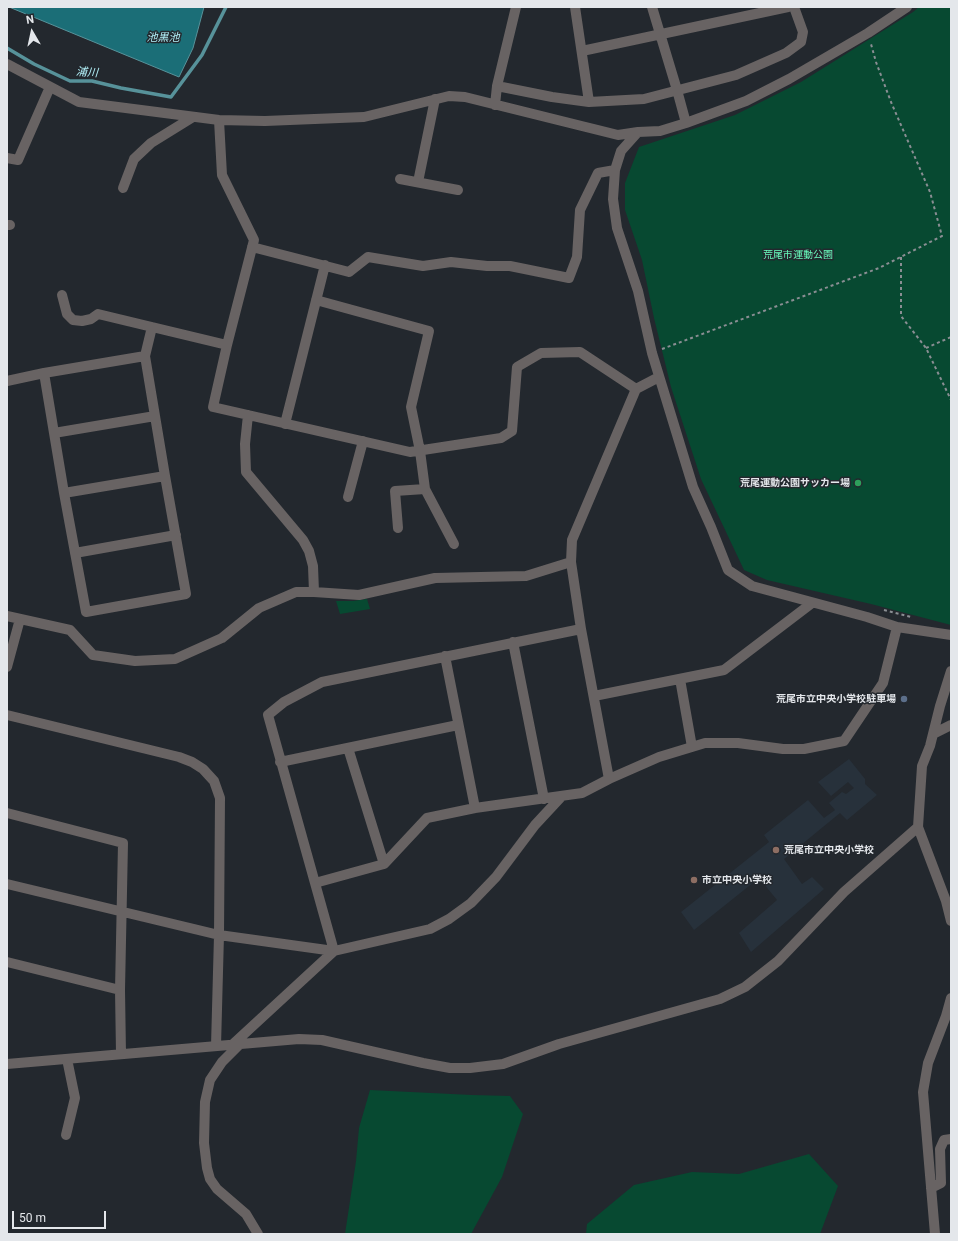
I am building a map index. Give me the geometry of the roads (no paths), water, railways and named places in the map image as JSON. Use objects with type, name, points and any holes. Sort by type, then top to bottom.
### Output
[{"type":"street","points":[[494,105],[497,86],[516,7]]},
{"type":"street","points":[[575,7],[589,102]]},
{"type":"street","points":[[652,7],[686,123]]},
{"type":"street","points":[[582,51],[788,7]]},
{"type":"street","points":[[497,86],[552,97],[589,102],[644,99],[736,75],[786,53],[801,42],[803,32],[794,7]]},
{"type":"street","points":[[7,64],[79,102],[219,120],[265,121],[364,117],[450,96],[465,97],[618,135],[660,131],[746,101],[788,79],[868,33],[907,7]]},
{"type":"street","points":[[7,158],[18,160],[50,87]]},
{"type":"street","points":[[418,182],[436,99]]},
{"type":"street","points":[[123,188],[134,159],[151,143],[193,116]]},
{"type":"street","points":[[219,120],[222,175],[254,240],[213,406],[410,452],[501,438],[512,430],[517,367],[541,353],[580,352],[636,390]]},
{"type":"street","points":[[638,132],[621,151],[615,170],[613,198],[617,228],[638,290],[652,353],[693,487],[728,570],[752,586],[867,617],[897,627],[951,635]]},
{"type":"street","points":[[252,247],[349,272],[368,257],[423,266],[451,262],[487,266],[510,266],[569,278],[576,257],[580,210],[598,173],[615,170]]},
{"type":"street","points":[[400,179],[458,190]]},
{"type":"street","points":[[285,424],[325,265]]},
{"type":"street","points":[[62,295],[67,314],[73,320],[82,321],[91,319],[98,314],[227,345]]},
{"type":"street","points":[[316,300],[429,331],[410,407],[420,451],[425,489],[454,544]]},
{"type":"street","points":[[44,373],[86,612],[186,594],[145,356],[152,327]]},
{"type":"street","points":[[7,381],[44,373],[145,356]]},
{"type":"street","points":[[609,779],[581,629],[571,562],[572,540],[636,390],[659,377]]},
{"type":"street","points":[[248,415],[245,444],[246,472],[303,540],[309,551],[313,566],[314,592]]},
{"type":"street","points":[[54,433],[155,416]]},
{"type":"street","points":[[348,497],[363,441]]},
{"type":"street","points":[[64,493],[165,476]]},
{"type":"street","points":[[398,528],[395,491],[425,489]]},
{"type":"street","points":[[75,553],[176,535]]},
{"type":"street","points":[[7,616],[70,630],[93,655],[135,661],[175,659],[222,638],[259,608],[296,592],[359,595],[435,578],[526,576],[571,562]]},
{"type":"street","points":[[594,696],[724,670],[812,603]]},
{"type":"street","points":[[7,667],[20,619]]},
{"type":"street","points":[[315,883],[384,864],[427,818],[475,808],[582,793],[609,779],[659,757],[705,743],[738,743],[783,749],[804,749],[844,741],[883,683],[897,627]]},
{"type":"street","points":[[334,951],[268,715],[284,702],[322,682],[581,629]]},
{"type":"street","points":[[513,642],[544,799]]},
{"type":"street","points":[[445,656],[475,808]]},
{"type":"street","points":[[951,671],[922,766],[918,828],[948,899],[951,921]]},
{"type":"street","points":[[680,679],[692,747]]},
{"type":"street","points":[[7,715],[179,757],[192,762],[203,769],[214,781],[220,798],[216,1046]]},
{"type":"street","points":[[280,762],[458,725]]},
{"type":"street","points":[[933,734],[951,725]]},
{"type":"street","points":[[348,748],[384,864]]},
{"type":"street","points":[[7,884],[219,934],[334,951],[430,929],[449,919],[471,903],[496,877],[535,825],[561,797]]},
{"type":"street","points":[[7,813],[123,843],[120,990],[121,1054]]},
{"type":"street","points":[[7,1064],[299,1039],[322,1040],[450,1068],[470,1068],[503,1064],[559,1044],[720,1000],[745,987],[778,961],[844,892],[918,828]]},
{"type":"street","points":[[258,1234],[246,1214],[217,1189],[210,1179],[204,1143],[205,1102],[210,1080],[235,1045],[334,951]]},
{"type":"street","points":[[7,962],[120,990]]},
{"type":"street","points":[[935,1234],[923,1092],[928,1063],[946,1016],[951,998]]},
{"type":"street","points":[[66,1135],[75,1098],[67,1059]]},
{"type":"street","points":[[931,1188],[941,1183],[940,1149],[944,1140],[951,1139]]},
{"type":"water","name":"池黒池","points":[[9,7],[204,7],[193,48],[179,77]]},
{"type":"waterway","name":"浦川","points":[[7,48],[34,64],[70,81],[92,81],[171,97],[202,55],[226,7]]},
{"type":"place","name":"荒尾運動公園サッカー場","points":[[858,483]]},
{"type":"place","name":"荒尾市立中央小学校駐車場","points":[[904,699]]},
{"type":"place","name":"荒尾市立中央小学校","points":[[776,850]]},
{"type":"place","name":"市立中央小学校","points":[[694,880]]},
{"type":"park label","name":"荒尾市運動公園","points":[[798,255]]}]
